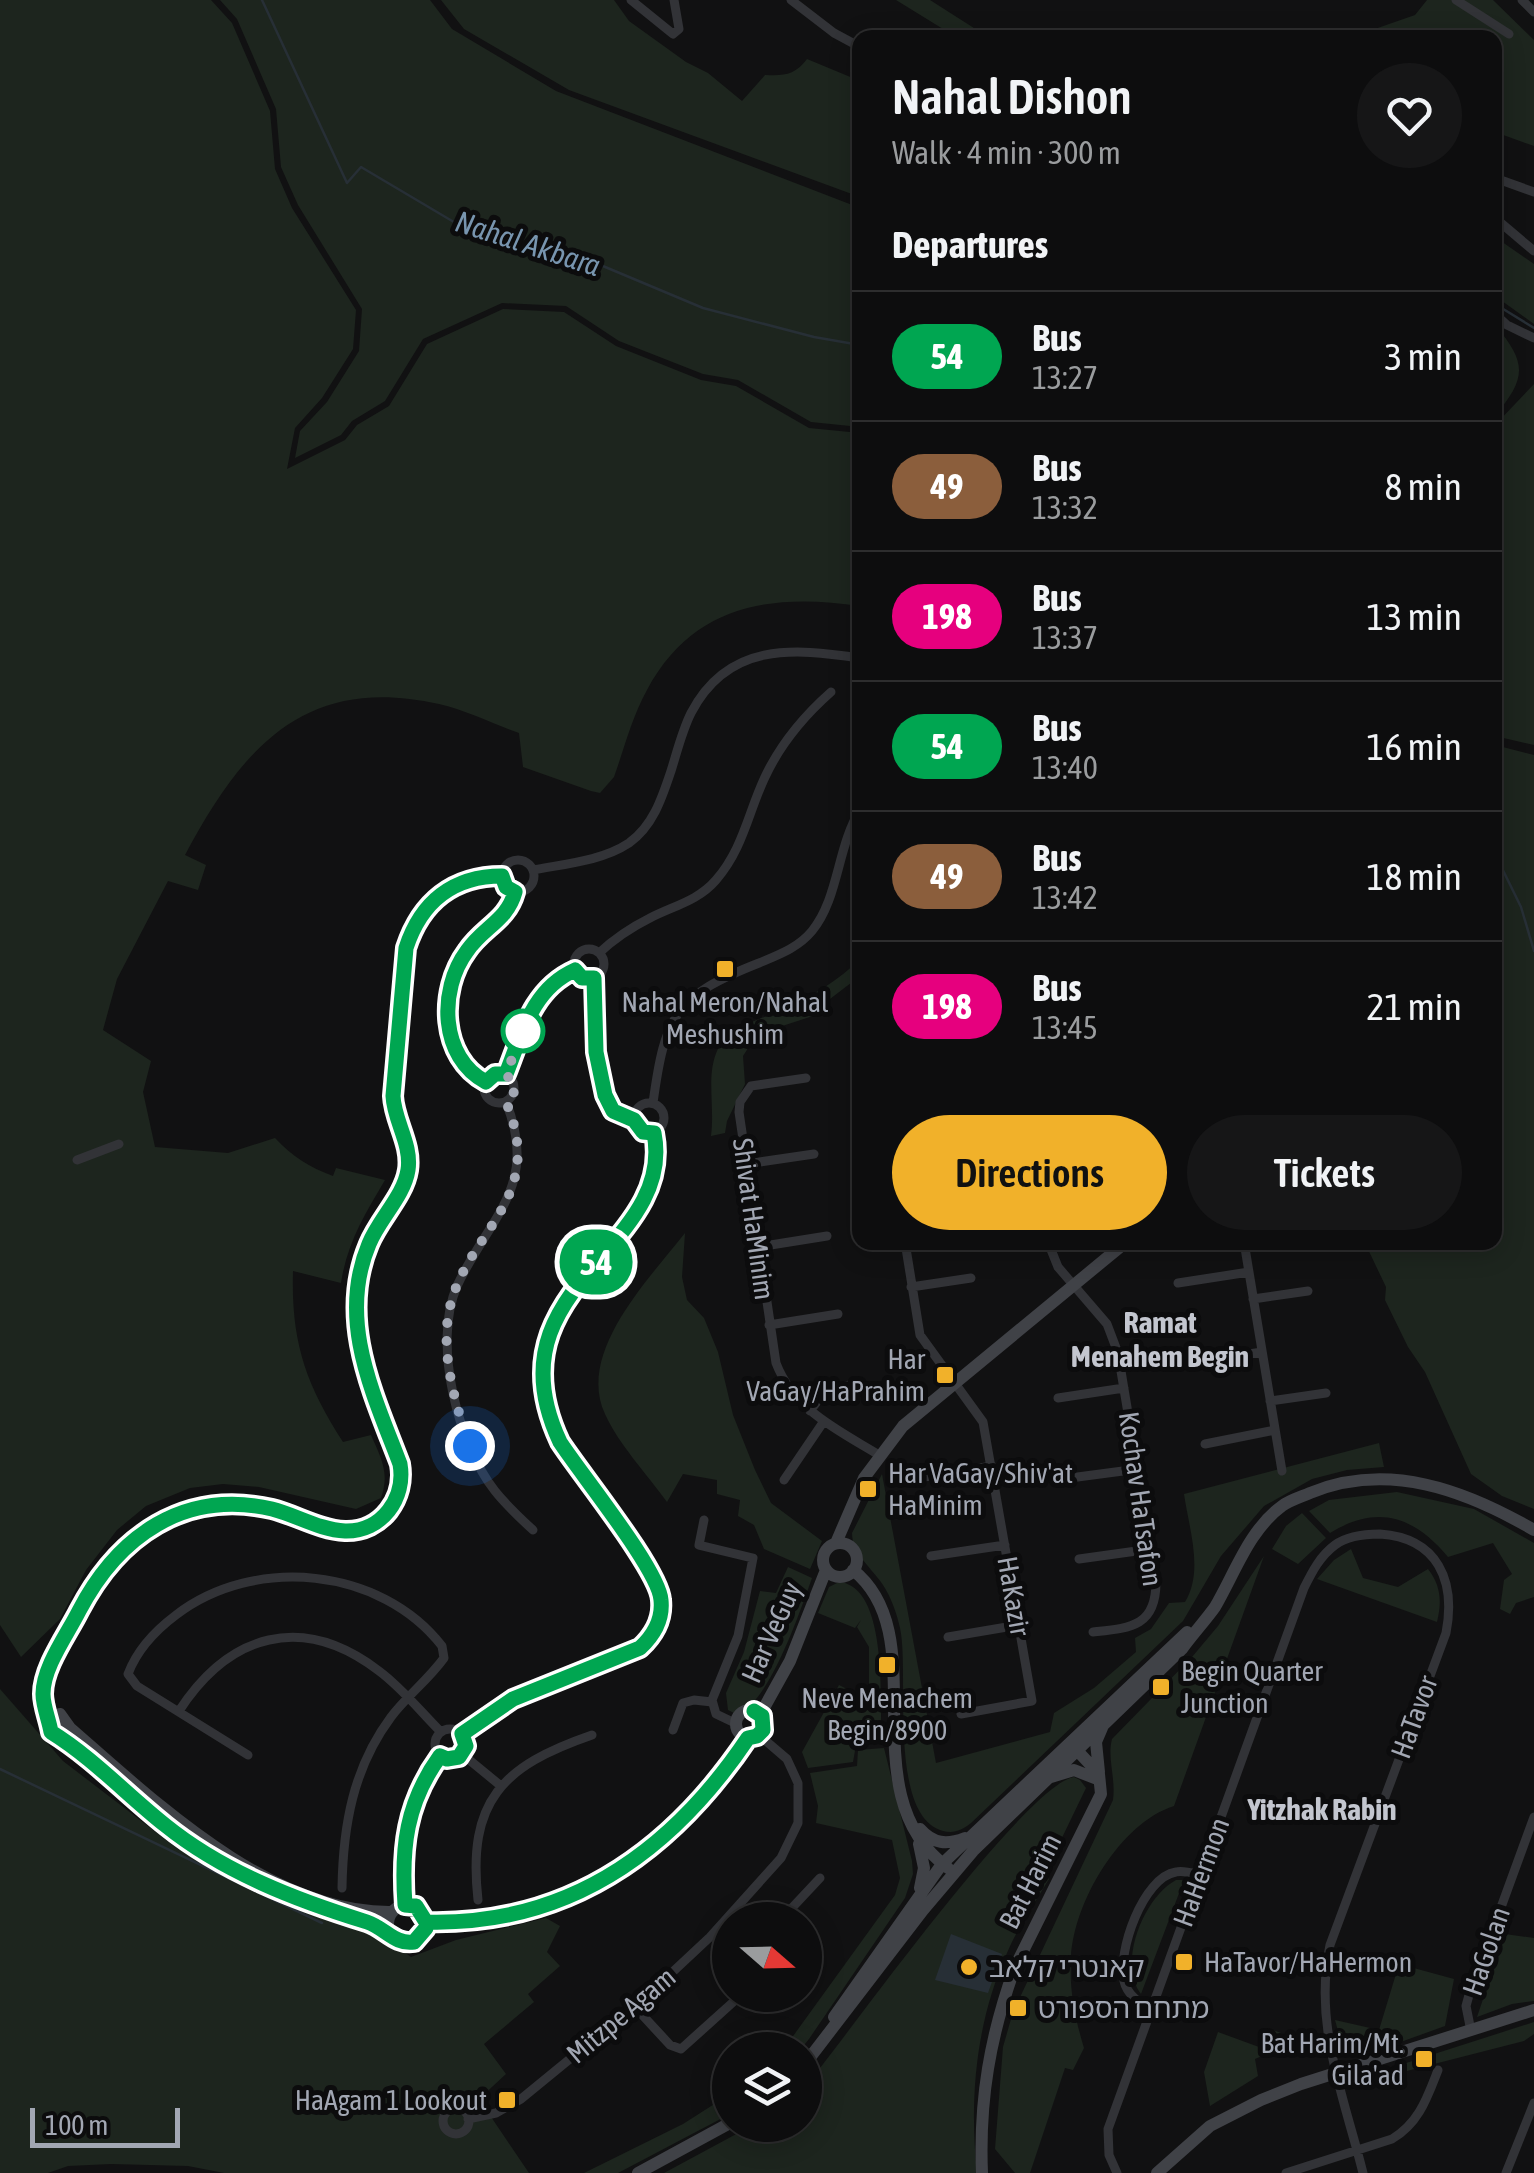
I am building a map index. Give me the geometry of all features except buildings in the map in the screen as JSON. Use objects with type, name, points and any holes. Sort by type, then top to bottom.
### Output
[{"type":"street","points":[[631,0],[673,34],[679,29],[674,0]]},
{"type":"street","points":[[791,0],[852,42]]},
{"type":"street","points":[[1456,0],[1510,34]]},
{"type":"street","points":[[1522,0],[1534,12]]},
{"type":"street","points":[[1502,181],[1534,192]]},
{"type":"street","points":[[1502,224],[1534,251]]},
{"type":"street","points":[[1502,320],[1534,338]]},
{"type":"street","points":[[533,870],[598,857],[634,839],[661,800],[691,713],[728,671],[745,660],[783,650],[852,657]]},
{"type":"street","points":[[599,953],[646,920],[694,898],[714,883],[743,839],[774,760],[806,716],[831,692]]},
{"type":"street","points":[[653,1104],[661,1046],[680,1009],[710,983],[782,954],[808,936],[822,916],[852,828]]},
{"type":"street","points":[[515,892],[506,887],[502,876],[505,867],[515,861],[526,863],[533,870]]},
{"type":"street","points":[[486,1082],[465,1069],[456,1054],[448,1017],[450,994],[465,953],[505,916],[515,892],[529,887],[533,870]]},
{"type":"street","points":[[43,1694],[70,1728],[152,1802],[209,1843],[271,1878],[328,1903],[356,1910],[416,1906],[426,1922],[424,1934],[410,1943],[397,1941],[389,1932],[289,1896],[194,1845],[51,1732],[43,1694],[48,1674],[101,1572],[134,1538],[160,1522],[188,1511],[237,1505],[270,1509],[346,1531],[370,1525],[390,1511],[396,1501],[402,1478],[361,1355],[355,1313],[363,1258],[408,1170],[408,1150],[393,1096],[406,948],[420,917],[441,892],[469,878],[502,876]]},
{"type":"street","points":[[592,949],[599,953],[604,958],[604,969],[594,978],[582,978],[575,970],[578,953],[592,949]]},
{"type":"street","points":[[506,1074],[538,999],[555,980],[575,970]]},
{"type":"street","points":[[594,978],[599,1074],[613,1111],[634,1120],[643,1132],[654,1133],[662,1127],[664,1118],[661,1108],[653,1104],[641,1106],[634,1120]]},
{"type":"street","points":[[495,1074],[506,1074],[515,1091],[506,1102],[497,1104],[487,1098],[486,1082],[495,1074]]},
{"type":"street","name":"Shivat HaMinim","points":[[806,1078],[751,1086],[740,1102],[776,1363],[782,1380],[810,1411],[878,1455]]},
{"type":"street","points":[[506,1102],[514,1127],[515,1185],[455,1291],[448,1317],[447,1348],[459,1417],[470,1446],[495,1491],[533,1530]]},
{"type":"street","points":[[462,1734],[513,1699],[632,1652],[652,1635],[660,1618],[662,1599],[655,1579],[560,1442],[550,1420],[542,1384],[545,1348],[558,1314],[637,1210],[651,1184],[658,1159],[654,1133]]},
{"type":"street","points":[[77,1160],[118,1144]]},
{"type":"street","points":[[746,1164],[814,1154]]},
{"type":"street","points":[[758,1247],[827,1236]]},
{"type":"street","name":"HaKazir","points":[[906,1250],[920,1335],[979,1413],[992,1466],[1032,1701],[961,1714]]},
{"type":"street","name":"Kochav HaTsafon","points":[[1051,1250],[1072,1286],[1106,1324],[1118,1353],[1156,1582],[1152,1608],[1139,1624],[1092,1632]]},
{"type":"street","points":[[836,1542],[846,1543],[857,1562],[854,1570],[842,1577],[826,1570],[823,1555],[836,1542],[878,1455],[903,1426],[954,1382],[1116,1250]]},
{"type":"street","points":[[1245,1250],[1282,1471]]},
{"type":"street","points":[[1178,1282],[1248,1272]]},
{"type":"street","points":[[911,1287],[971,1278]]},
{"type":"street","points":[[1253,1299],[1308,1291]]},
{"type":"street","points":[[769,1325],[838,1314]]},
{"type":"street","points":[[1191,1364],[1262,1352]]},
{"type":"street","points":[[810,1411],[825,1390],[850,1386]]},
{"type":"street","points":[[1058,1398],[1124,1388]]},
{"type":"street","points":[[1270,1402],[1326,1393]]},
{"type":"street","points":[[784,1480],[824,1421]]},
{"type":"street","points":[[1205,1444],[1275,1430]]},
{"type":"street","points":[[918,1478],[992,1466]]},
{"type":"street","points":[[1070,1478],[1138,1469]]},
{"type":"street","points":[[904,1916],[948,1868],[1044,1780],[1073,1746],[1106,1722],[1164,1668],[1212,1611],[1258,1532],[1282,1506],[1324,1488],[1385,1477],[1481,1501],[1534,1530]]},
{"type":"street","points":[[704,1520],[699,1546],[753,1558],[738,1636],[712,1702],[716,1714],[737,1724],[741,1734],[754,1737]]},
{"type":"street","name":"HaHermon","points":[[1118,2173],[1109,2155],[1108,2130],[1304,1588],[1316,1564],[1336,1544],[1368,1534],[1414,1542]]},
{"type":"street","name":"HaTavor","points":[[1363,2173],[1325,2029],[1323,2007],[1330,1946],[1450,1614],[1442,1570],[1414,1542]]},
{"type":"street","points":[[931,1556],[1005,1546]]},
{"type":"street","points":[[1079,1558],[1151,1549]]},
{"type":"street","name":"Har VeGuy","points":[[760,1715],[790,1661],[826,1570]]},
{"type":"street","points":[[822,2035],[904,1916],[923,1878],[923,1858],[894,1760],[893,1656],[887,1620],[873,1588],[854,1570]]},
{"type":"street","points":[[248,1754],[130,1680],[128,1674],[136,1656],[156,1632],[188,1606],[226,1586],[262,1578],[333,1580],[373,1594],[417,1621],[442,1646],[444,1658],[381,1731],[358,1778],[345,1830],[342,1888]]},
{"type":"street","points":[[822,2037],[979,1828],[1073,1746],[1212,1611]]},
{"type":"street","points":[[948,1637],[1019,1625]]},
{"type":"street","points":[[180,1712],[198,1684],[223,1660],[249,1646],[280,1638],[313,1641],[357,1657],[378,1670],[440,1732]]},
{"type":"street","points":[[673,1730],[683,1703],[712,1702]]},
{"type":"street","points":[[426,1922],[520,1912],[576,1893],[616,1872],[658,1844],[690,1814],[764,1726],[760,1715],[745,1712],[737,1724]]},
{"type":"street","name":"Bat Harim","points":[[982,2173],[982,2097],[994,2032],[1022,1952],[1096,1805],[1100,1782],[1096,1742],[1106,1722]]},
{"type":"street","points":[[452,1728],[462,1734],[466,1746],[462,1754],[454,1759],[440,1756],[434,1743],[440,1732],[452,1728]]},
{"type":"street","points":[[478,1900],[476,1837],[486,1808],[501,1786],[538,1759],[592,1735]]},
{"type":"street","name":"Mitzpe Agam","points":[[468,2119],[496,2113],[521,2099],[634,2006],[710,1937],[781,1858],[794,1836],[800,1810],[798,1783],[787,1759],[754,1737]]},
{"type":"street","points":[[1073,1746],[1100,1782]]},
{"type":"street","points":[[462,1754],[501,1786]]},
{"type":"street","points":[[389,1932],[387,1923],[398,1908],[408,1820],[423,1780],[440,1756]]},
{"type":"street","points":[[1044,1780],[1074,1770],[1092,1774],[1100,1782]]},
{"type":"street","points":[[907,1810],[922,1833],[937,1842],[954,1842],[979,1828]]},
{"type":"street","name":"HaGolan","points":[[1471,2030],[1466,2006],[1469,1995],[1534,1817]]},
{"type":"street","points":[[914,1828],[948,1868]]},
{"type":"street","points":[[1151,2010],[1136,2000],[1124,1981],[1124,1962],[1134,1921],[1153,1886],[1164,1877],[1174,1872],[1200,1875]]},
{"type":"street","points":[[798,1902],[820,1878]]},
{"type":"street","points":[[634,2006],[670,2044],[681,2048],[722,2012]]},
{"type":"street","points":[[1157,2173],[1186,2144],[1235,2112],[1301,2084],[1534,2010]]},
{"type":"street","points":[[1286,2173],[1392,2139],[1414,2122],[1438,2070]]},
{"type":"street","points":[[1506,2173],[1534,2103]]},
{"type":"street","points":[[638,2173],[712,2133]]},
{"type":"shaded area","points":[[0,0],[211,0],[232,23],[270,111],[275,169],[292,208],[356,310],[353,349],[322,398],[295,428],[287,469],[345,440],[357,425],[389,406],[427,344],[503,309],[564,312],[616,346],[701,380],[736,386],[809,428],[852,432],[852,605],[766,604],[711,622],[687,639],[647,690],[614,777],[600,793],[523,767],[519,733],[439,704],[392,697],[351,700],[315,710],[284,727],[230,781],[185,855],[206,865],[198,890],[168,881],[117,979],[103,1030],[151,1061],[143,1092],[155,1147],[228,1153],[275,1138],[302,1161],[333,1176],[336,1168],[385,1180],[352,1242],[341,1283],[293,1271],[298,1340],[310,1380],[343,1442],[371,1435],[383,1466],[384,1489],[381,1498],[356,1509],[259,1487],[223,1484],[190,1488],[146,1506],[117,1530],[86,1570],[60,1619],[21,1657],[0,1625]]},
{"type":"shaded area","points":[[220,0],[430,0],[452,29],[556,91],[852,205],[852,426],[811,422],[738,380],[703,374],[619,341],[566,306],[502,303],[423,339],[385,401],[352,421],[341,435],[295,458],[300,431],[327,402],[359,351],[362,309],[298,205],[281,167],[276,109],[237,19]]},
{"type":"shaded area","points":[[441,0],[614,0],[629,21],[708,73],[742,101],[765,75],[789,73],[807,59],[852,78],[852,194],[569,90],[464,29]]},
{"type":"shaded area","points":[[896,0],[930,0],[977,30],[945,30]]},
{"type":"shaded area","points":[[1427,0],[1493,0],[1534,40],[1534,146],[1502,135],[1502,30],[1372,30],[1415,15]]},
{"type":"shaded area","points":[[1502,242],[1534,264],[1534,324],[1502,301]]},
{"type":"shaded area","points":[[1502,334],[1518,361],[1513,391],[1502,406]]},
{"type":"shaded area","points":[[1534,384],[1534,745],[1502,738],[1502,418]]},
{"type":"shaded area","points":[[1502,747],[1534,755],[1534,1509],[1502,1496],[1471,1474],[1425,1372],[1385,1300],[1386,1287],[1368,1250],[1502,1250]]},
{"type":"shaded area","points":[[852,966],[852,982],[816,1015],[770,1030],[752,1042],[743,1056],[745,1084],[725,1133],[711,1136],[711,1080],[722,1042],[732,1030],[784,1009]]},
{"type":"shaded area","points":[[685,1233],[682,1277],[687,1300],[704,1318],[718,1352],[733,1415],[771,1503],[822,1541],[810,1569],[764,1549],[754,1525],[738,1516],[740,1500],[717,1494],[717,1480],[683,1474],[667,1502],[625,1448],[605,1414],[599,1390],[600,1366],[608,1341],[637,1294]]},
{"type":"shaded area","points":[[1379,1443],[1384,1467],[1347,1470],[1312,1479],[1264,1506],[1221,1556],[1183,1621],[971,1823],[947,1832],[925,1820],[907,1772],[899,1623],[886,1590],[859,1554],[852,1533],[882,1474],[936,1763],[1050,1732],[1054,1713],[1094,1688],[1136,1652],[1135,1638],[1151,1629],[1169,1603],[1185,1602],[1194,1577],[1194,1563],[1184,1494]]},
{"type":"shaded area","points":[[1397,1492],[1474,1509],[1534,1543],[1534,1597],[1516,1603],[1510,1614],[1500,1609],[1504,1580],[1512,1574],[1493,1543],[1448,1557],[1422,1532],[1394,1519],[1363,1519],[1330,1533],[1309,1511],[1329,1500]]},
{"type":"shaded area","points":[[1302,1513],[1326,1538],[1298,1564],[1272,1549],[1286,1526]]},
{"type":"shaded area","points":[[1351,1549],[1363,1578],[1398,1587],[1428,1569],[1439,1594],[1437,1622],[1317,1579]]},
{"type":"shaded area","points":[[1264,1556],[1174,1806],[1154,1815],[1118,1847],[1103,1867],[1081,1913],[1074,1935],[1071,1969],[1073,2004],[1084,2048],[1073,2070],[1065,2068],[1030,2173],[1015,2173],[995,2149],[1003,2047],[1013,2012],[1113,1800],[1112,1739],[1218,1626]]},
{"type":"shaded area","points":[[788,1567],[812,1578],[772,1674],[750,1706],[738,1715],[728,1710],[726,1693],[744,1652],[760,1591],[776,1593]]},
{"type":"shaded area","points":[[839,1582],[855,1589],[867,1604],[874,1625],[881,1743],[856,1745],[853,1762],[808,1768],[802,1752],[839,1685],[869,1700],[869,1647],[857,1627],[861,1620],[855,1628],[818,1613],[829,1587]]},
{"type":"shaded area","points":[[0,1689],[63,1761],[178,1849],[332,1920],[375,1931],[411,1957],[456,1940],[546,1918],[560,1926],[547,1952],[560,1966],[528,1994],[534,2002],[484,2044],[506,2074],[479,2099],[529,2173],[224,2173],[188,2166],[111,2164],[68,2166],[48,2173],[0,2173]]},
{"type":"shaded area","points":[[884,1748],[913,1874],[905,1898],[814,2032],[796,2032],[810,2012],[822,2012],[822,1996],[895,1895],[900,1878],[892,1840],[816,1823],[818,1806],[810,1773],[857,1766],[858,1750]]},
{"type":"shaded area","points":[[1074,1777],[1086,1788],[1044,1875],[1049,1879],[1007,1953],[988,2006],[975,2089],[977,2173],[664,2173],[721,2142],[822,2142],[822,2065],[983,1859],[1051,1790]]},
{"type":"shaded area","points":[[1176,1880],[1184,1880],[1141,1994],[1132,1966],[1138,1932],[1154,1901]]},
{"type":"shaded area","name":"קאנטרי קלאב","points":[[951,1934],[1002,1954],[988,1993],[935,1980]]},
{"type":"shaded area","points":[[1505,1934],[1534,1938],[1534,2001],[1512,2004],[1477,2017]]},
{"type":"shaded area","points":[[1399,1964],[1454,1979],[1445,2026],[1373,2052],[1345,2057],[1335,2020],[1379,2030]]},
{"type":"shaded area","points":[[1534,2022],[1534,2034],[1524,2041],[1356,2084],[1350,2081]]},
{"type":"shaded area","points":[[1267,2028],[1284,2034],[1276,2050],[1255,2059],[1258,2076],[1210,2106],[1204,2072],[1218,2032],[1259,2047]]},
{"type":"shaded area","points":[[712,2105],[712,2123],[618,2173],[584,2173]]},
{"type":"waterway","name":"Nahal Akbara","points":[[262,0],[347,183],[361,167],[469,231],[579,256],[703,308],[852,344]]},
{"type":"waterway","name":"Nahal Akbara","points":[[1502,308],[1534,328]]},
{"type":"waterway","points":[[1502,868],[1521,907],[1534,951]]},
{"type":"waterway","points":[[0,1769],[322,1923]]},
{"type":"bus line","name":"54","points":[[426,1928],[414,1942],[397,1941],[378,1926],[306,1904],[268,1887],[194,1845],[51,1732],[43,1694],[48,1674],[101,1572],[134,1538],[160,1522],[206,1507],[237,1505],[270,1509],[346,1531],[370,1525],[390,1511],[396,1501],[401,1489],[400,1464],[361,1355],[356,1332],[356,1294],[369,1242],[402,1188],[408,1170],[408,1150],[393,1096],[406,948],[430,904],[441,892],[469,878],[502,876],[506,887],[515,892],[505,916],[478,937],[456,971],[448,1017],[450,1037],[465,1069],[486,1082],[495,1074],[506,1074],[538,999],[555,980],[575,970],[582,978],[594,978],[596,1052],[605,1095],[618,1115],[634,1120],[637,1128],[647,1134],[654,1133],[658,1159],[651,1184],[637,1210],[558,1314],[545,1348],[542,1384],[544,1402],[560,1442],[655,1579],[662,1599],[656,1627],[640,1648],[538,1687],[498,1707],[462,1734],[466,1746],[459,1757],[440,1756],[423,1780],[408,1820],[402,1870],[405,1905],[416,1906],[426,1922],[446,1923],[520,1912],[595,1884],[658,1844],[698,1805],[748,1738],[763,1730],[762,1716],[754,1711]]},
{"type":"place","name":"Nahal Meron/Nahal Meshushim","points":[[725,969]]},
{"type":"place","name":"Har VaGay/HaPrahim","points":[[945,1375]]},
{"type":"place","name":"Har VaGay/Shiv'at HaMinim","points":[[868,1489]]},
{"type":"place","name":"Neve Menachem Begin/8900","points":[[887,1665]]},
{"type":"place","name":"Begin Quarter Junction","points":[[1161,1687]]},
{"type":"place","name":"HaTavor/HaHermon","points":[[1184,1962]]},
{"type":"place","name":"קאנטרי קלאב","points":[[969,1967]]},
{"type":"place","name":"מתחם הספורט","points":[[1018,2008]]},
{"type":"place","name":"Bat Harim/Mt. Gila'ad","points":[[1424,2059]]},
{"type":"place","name":"HaAgam 1 Lookout","points":[[507,2100]]},
{"type":"district","name":"Ramat Menahem Begin","points":[[1160,1339]]},
{"type":"district","name":"Yitzhak Rabin","points":[[1322,1809]]},
{"type":"route","points":[[470,1446],[452,1382],[448,1317],[455,1291],[515,1185],[514,1127],[506,1102],[513,1096],[515,1086],[506,1074],[523,1031]]}]
